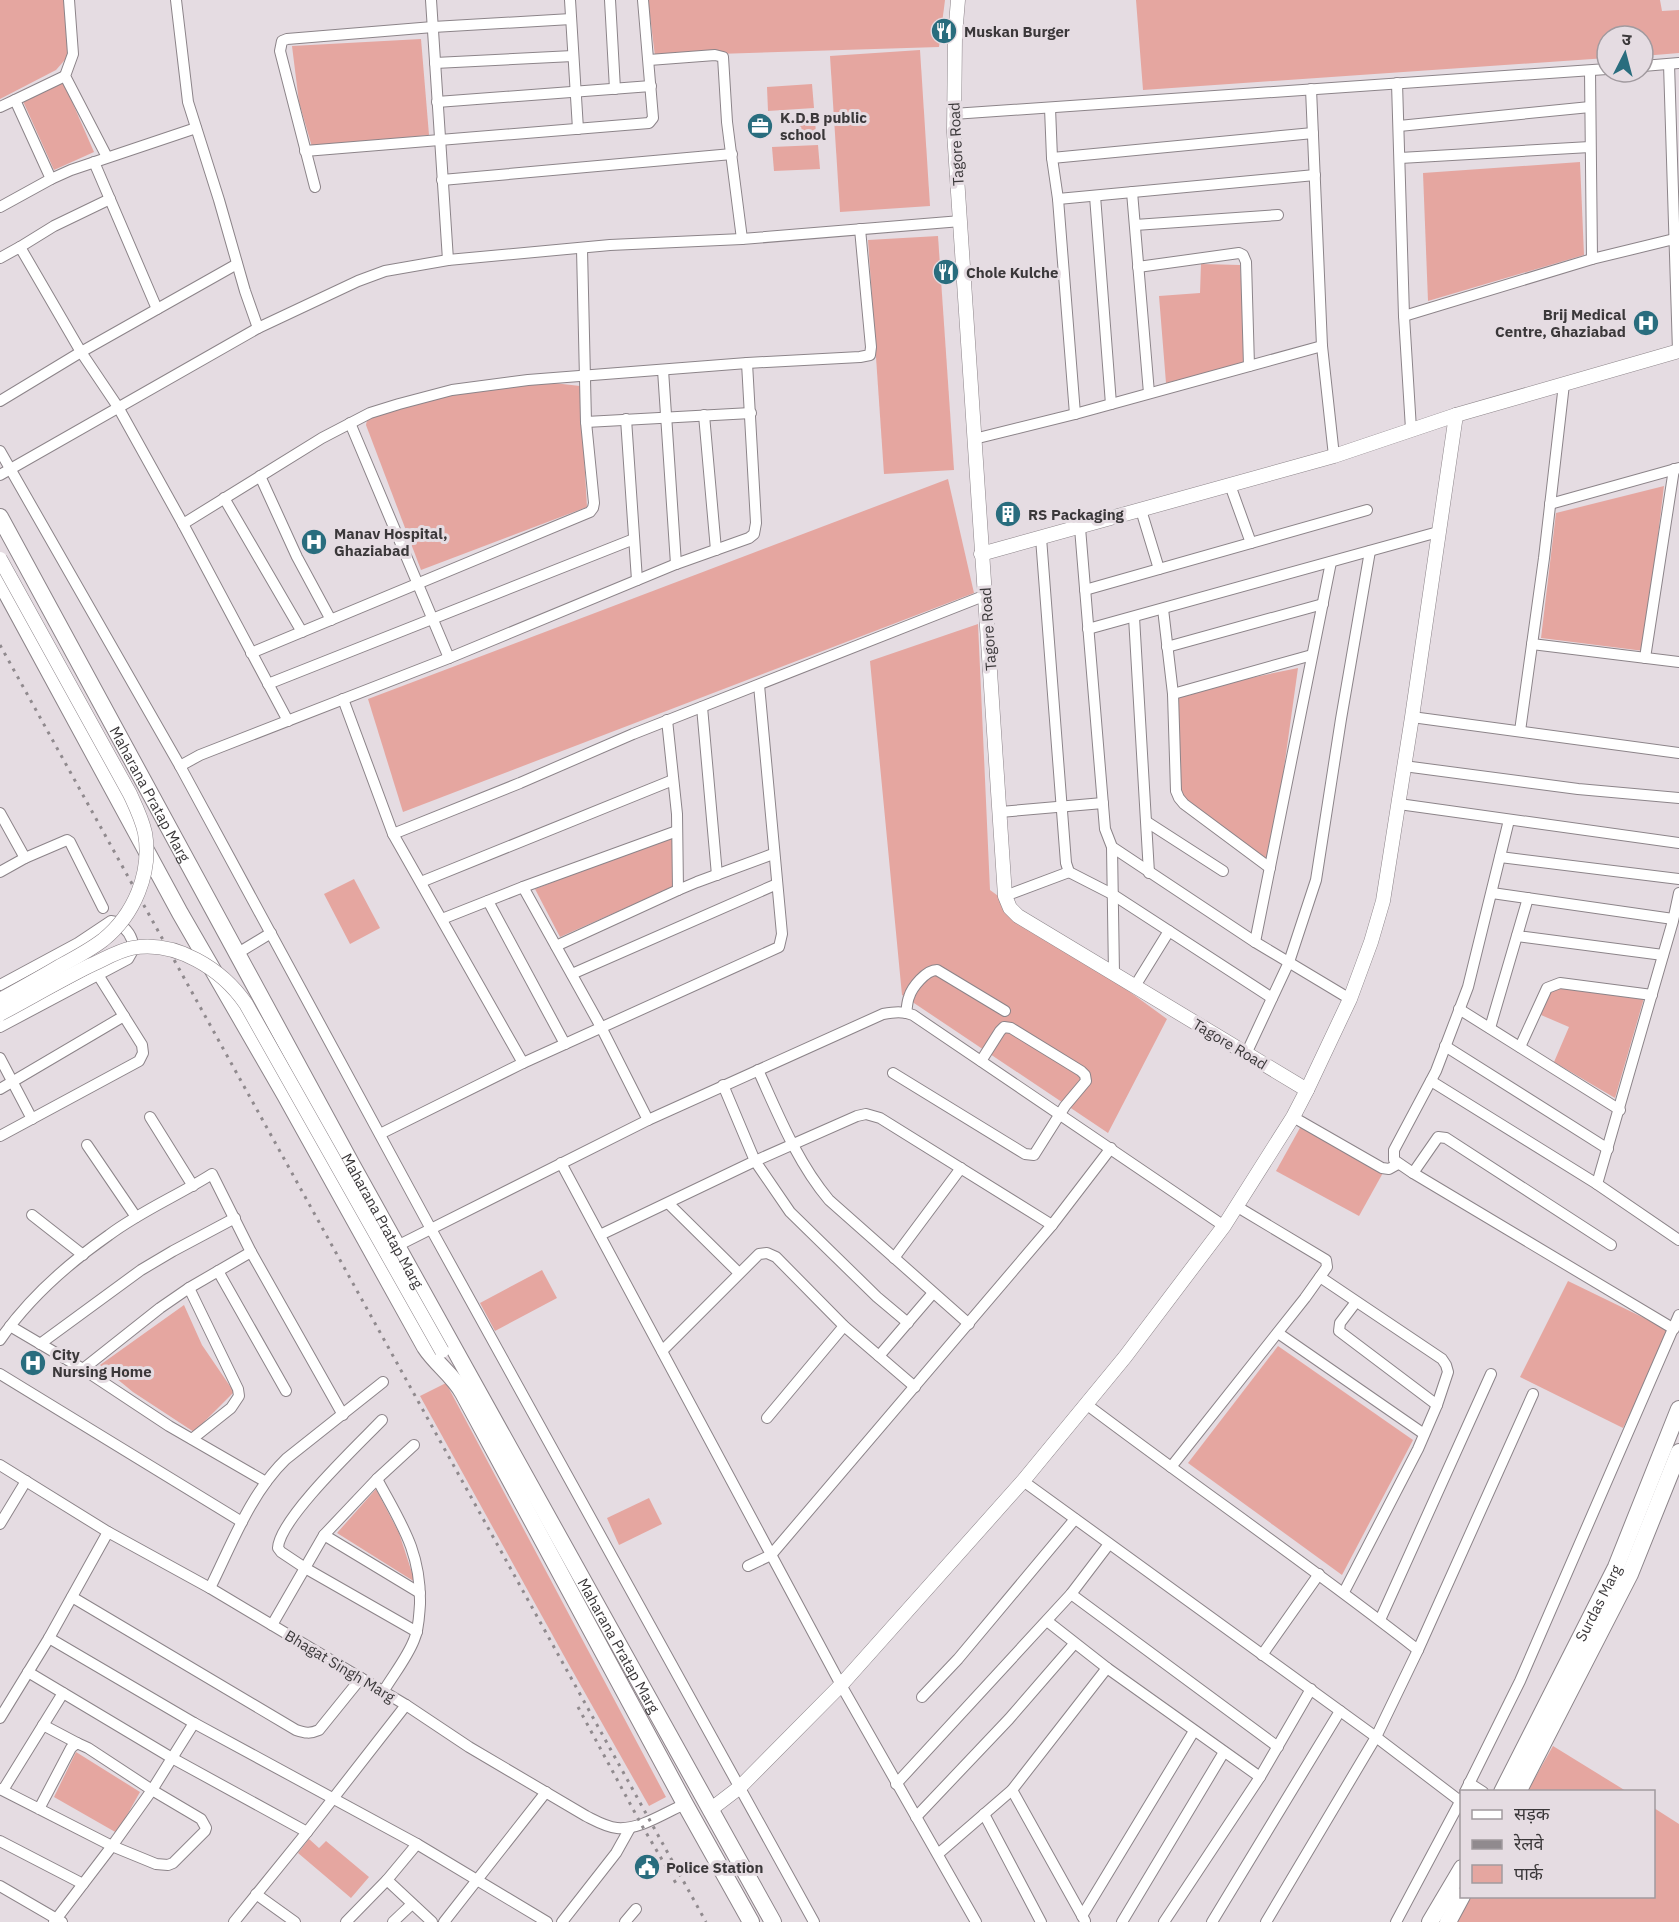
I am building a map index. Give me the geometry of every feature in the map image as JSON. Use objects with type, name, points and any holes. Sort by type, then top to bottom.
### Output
[{"type":"main road","name":"Maharana Pratap Marg","points":[[0,517],[397,1246],[558,1550],[619,1680],[751,1922]]},
{"type":"main road","name":"Maharana Pratap Marg","points":[[0,581],[174,903],[425,1347],[464,1393],[635,1673],[773,1922]]},
{"type":"main road","points":[[228,996],[253,981]]},
{"type":"main road","name":"Surdas Marg","points":[[1518,1790],[1545,1725],[1616,1568],[1679,1409]]},
{"type":"main road","name":"Surdas Marg","points":[[1503,1790],[1545,1725],[1630,1574],[1679,1452]]},
{"type":"main road","points":[[619,1680],[635,1673]]},
{"type":"main road","points":[[1430,1922],[1460,1870]]},
{"type":"main road","points":[[1448,1922],[1461,1898]]},
{"type":"street","points":[[0,107],[65,76],[73,54],[69,0]]},
{"type":"street","points":[[176,0],[188,102],[258,328]]},
{"type":"street","points":[[431,0],[448,260]]},
{"type":"street","points":[[570,0],[578,129]]},
{"type":"street","points":[[610,0],[615,89]]},
{"type":"street","points":[[304,151],[651,122],[653,118],[651,86],[643,0]]},
{"type":"street","name":"Tagore Road","points":[[958,0],[953,114],[1005,896],[1010,908],[1017,916],[1307,1090]]},
{"type":"street","points":[[315,187],[280,51],[282,41],[433,27],[571,19]]},
{"type":"street","points":[[649,60],[715,55],[723,57],[727,122],[742,239]]},
{"type":"street","points":[[435,63],[573,56]]},
{"type":"street","points":[[981,554],[1334,456],[1456,415],[1678,351],[1674,239],[1674,64],[1655,65]]},
{"type":"street","points":[[953,114],[1595,70]]},
{"type":"street","points":[[1590,71],[1592,258]]},
{"type":"street","points":[[65,76],[106,157]]},
{"type":"street","points":[[1397,83],[1404,316],[1411,429]]},
{"type":"street","points":[[437,102],[651,86]]},
{"type":"street","points":[[1311,89],[1322,346],[1334,456]]},
{"type":"street","points":[[15,100],[51,179]]},
{"type":"street","points":[[1399,126],[1590,107]]},
{"type":"street","points":[[1050,108],[1052,158],[1058,199],[1075,414]]},
{"type":"street","points":[[1,203],[51,179],[106,157],[196,128]]},
{"type":"street","points":[[1052,158],[1313,133]]},
{"type":"street","points":[[1400,158],[1590,147]]},
{"type":"street","points":[[442,180],[732,154]]},
{"type":"street","points":[[94,162],[157,309]]},
{"type":"street","points":[[1058,199],[1315,175]]},
{"type":"street","points":[[1132,192],[1149,393]]},
{"type":"street","points":[[1095,196],[1111,404]]},
{"type":"street","points":[[0,258],[54,226],[110,200]]},
{"type":"street","points":[[1135,225],[1278,214]]},
{"type":"street","points":[[0,475],[258,328],[358,281],[385,271],[448,260],[610,245],[742,239],[961,221]]},
{"type":"street","points":[[183,524],[322,438],[370,413],[452,390],[585,375],[870,355],[860,229]]},
{"type":"street","points":[[1404,316],[1592,258],[1674,239]]},
{"type":"street","points":[[20,247],[81,352],[118,407],[288,721]]},
{"type":"street","points":[[251,652],[591,512],[594,503],[586,422],[582,249]]},
{"type":"street","points":[[1138,267],[1239,253],[1243,255],[1246,262],[1249,366]]},
{"type":"street","points":[[0,401],[81,352],[237,264]]},
{"type":"street","points":[[974,439],[1075,414],[1322,346]]},
{"type":"street","points":[[180,766],[200,755],[449,658],[636,580],[749,538],[756,529],[747,363]]},
{"type":"street","points":[[663,370],[676,564]]},
{"type":"street","points":[[1520,732],[1564,384]]},
{"type":"street","points":[[586,422],[751,412]]},
{"type":"street","points":[[704,415],[716,549]]},
{"type":"street","points":[[710,1810],[740,1787],[841,1685],[1023,1481],[1125,1357],[1224,1226],[1293,1117],[1350,999],[1383,901],[1456,415]]},
{"type":"street","points":[[626,419],[636,580]]},
{"type":"street","points":[[350,423],[449,658]]},
{"type":"street","points":[[0,451],[180,766],[431,1229],[814,1922]]},
{"type":"street","points":[[1550,504],[1676,468],[1645,658]]},
{"type":"street","points":[[260,476],[297,556],[331,620]]},
{"type":"street","points":[[1230,485],[1251,543]]},
{"type":"street","points":[[224,498],[302,632]]},
{"type":"street","points":[[1141,510],[1159,569]]},
{"type":"street","points":[[1085,590],[1367,510]]},
{"type":"street","points":[[1080,528],[1105,829],[1112,848],[1114,974]]},
{"type":"street","points":[[1088,629],[1438,532]]},
{"type":"street","points":[[1041,538],[1066,863],[1069,872],[1112,894],[1272,998]]},
{"type":"street","points":[[268,684],[634,539]]},
{"type":"street","points":[[1246,1054],[1289,962],[1319,865],[1370,551]]},
{"type":"street","points":[[0,559],[130,794],[145,833],[146,852],[144,872],[132,906],[115,929],[86,952],[0,1000]]},
{"type":"street","points":[[1256,942],[1331,562]]},
{"type":"street","points":[[393,834],[667,720],[986,595]]},
{"type":"street","points":[[1167,647],[1323,604]]},
{"type":"street","points":[[1163,609],[1173,694],[1176,791],[1184,804],[1270,868]]},
{"type":"street","points":[[1134,617],[1149,873]]},
{"type":"street","points":[[1532,644],[1679,662]]},
{"type":"street","points":[[1173,694],[1312,655]]},
{"type":"street","points":[[380,1134],[523,1063],[779,947],[782,934],[759,685]]},
{"type":"street","points":[[343,699],[393,834],[523,1063]]},
{"type":"street","points":[[702,707],[717,874]]},
{"type":"street","points":[[1412,717],[1679,753]]},
{"type":"street","points":[[667,720],[678,831],[678,890]]},
{"type":"street","points":[[1404,766],[1578,789],[1679,798]]},
{"type":"street","points":[[421,882],[673,780]]},
{"type":"street","points":[[999,812],[1103,803]]},
{"type":"street","points":[[1399,804],[1679,843]]},
{"type":"street","points":[[0,813],[25,858]]},
{"type":"street","points":[[1509,820],[1468,987],[1431,1081],[1394,1150],[1394,1160],[1674,1329]]},
{"type":"street","points":[[1146,822],[1223,871]]},
{"type":"street","points":[[442,919],[678,831]]},
{"type":"street","points":[[0,872],[25,858],[67,840],[103,909]]},
{"type":"street","points":[[1112,848],[1256,942],[1350,999]]},
{"type":"street","points":[[556,946],[678,890],[773,855]]},
{"type":"street","points":[[1500,857],[1679,879]]},
{"type":"street","points":[[1005,896],[1069,872]]},
{"type":"street","points":[[572,974],[777,884]]},
{"type":"street","points":[[523,887],[601,1027],[648,1120]]},
{"type":"street","points":[[1598,1184],[1679,892]]},
{"type":"street","points":[[1492,893],[1673,919]]},
{"type":"street","points":[[1490,1028],[1528,898]]},
{"type":"street","points":[[488,901],[565,1044]]},
{"type":"street","points":[[0,985],[78,944],[111,921],[116,922],[131,936],[132,952],[128,959],[0,1027]]},
{"type":"street","points":[[1135,986],[1169,931]]},
{"type":"street","points":[[238,953],[271,933]]},
{"type":"street","points":[[1517,936],[1663,955]]},
{"type":"street","points":[[0,1136],[139,1061],[143,1053],[142,1045],[78,944]]},
{"type":"street","points":[[0,1014],[64,979],[132,948],[156,948],[177,952],[207,966],[223,977],[236,989],[246,1004],[442,1351],[453,1378]]},
{"type":"street","points":[[906,1013],[911,992],[932,970],[937,970],[1005,1011]]},
{"type":"street","points":[[1520,1047],[1547,988],[1553,984],[1652,995]]},
{"type":"street","points":[[1459,1009],[1620,1110]]},
{"type":"street","points":[[397,1246],[648,1120],[883,1014],[894,1012],[913,1016],[1224,1226]]},
{"type":"street","points":[[0,1089],[124,1016]]},
{"type":"street","points":[[893,1073],[1030,1156],[1036,1153],[1059,1115],[1086,1081],[1081,1071],[1011,1028],[1004,1027],[1000,1031],[981,1062]]},
{"type":"street","points":[[1445,1046],[1608,1149]]},
{"type":"street","points":[[0,1058],[32,1119]]},
{"type":"street","points":[[758,1070],[793,1145],[813,1179],[829,1200],[969,1324]]},
{"type":"street","points":[[1431,1081],[1598,1184],[1679,1239]]},
{"type":"street","points":[[723,1085],[755,1161],[790,1212],[876,1297],[908,1323]]},
{"type":"street","points":[[600,1235],[755,1161],[866,1114],[874,1115],[1052,1225]]},
{"type":"street","points":[[150,1117],[193,1186]]},
{"type":"street","points":[[1293,1117],[1382,1168],[1389,1169],[1398,1164]]},
{"type":"street","points":[[1413,1173],[1438,1137],[1446,1138],[1611,1245]]},
{"type":"street","points":[[87,1145],[136,1217]]},
{"type":"street","points":[[748,1566],[771,1555],[1052,1225],[1111,1148]]},
{"type":"street","points":[[561,1163],[841,1685],[976,1922]]},
{"type":"street","points":[[894,1258],[961,1168]]},
{"type":"street","points":[[0,1340],[27,1305],[83,1255],[136,1217],[212,1174],[251,1252],[343,1415]]},
{"type":"street","points":[[669,1204],[739,1274]]},
{"type":"street","points":[[1171,1467],[1278,1333],[1327,1267],[1326,1260],[1236,1206]]},
{"type":"street","points":[[32,1215],[83,1255]]},
{"type":"street","points":[[40,1344],[141,1270],[235,1218]]},
{"type":"street","points":[[82,1369],[160,1308],[189,1288],[251,1252]]},
{"type":"street","points":[[662,1351],[759,1254],[767,1253],[776,1257],[844,1326],[915,1387]]},
{"type":"street","points":[[218,1271],[286,1390]]},
{"type":"street","points":[[1320,1277],[1442,1359],[1448,1372],[1424,1434],[1344,1592]]},
{"type":"street","points":[[189,1288],[238,1389],[239,1396],[231,1408],[192,1439]]},
{"type":"street","points":[[879,1356],[933,1293]]},
{"type":"street","points":[[1356,1302],[1340,1323],[1339,1331],[1437,1405]]},
{"type":"street","points":[[1466,1790],[1520,1681],[1679,1315]]},
{"type":"street","points":[[10,1326],[266,1482]]},
{"type":"street","points":[[767,1418],[844,1326]]},
{"type":"street","points":[[1278,1333],[1424,1434]]},
{"type":"street","points":[[0,1374],[243,1522]]},
{"type":"street","points":[[1380,1620],[1491,1374]]},
{"type":"street","points":[[210,1588],[243,1522],[272,1473],[286,1459],[383,1382]]},
{"type":"street","points":[[1266,1922],[1376,1737],[1418,1650],[1533,1394]]},
{"type":"street","points":[[1086,1404],[1344,1592],[1418,1650]]},
{"type":"street","points":[[382,1420],[314,1490],[280,1538],[278,1548],[280,1552],[305,1568],[417,1632]]},
{"type":"street","points":[[272,1625],[324,1535],[377,1479],[414,1445]]},
{"type":"street","name":"Bhagat Singh Marg","points":[[0,1465],[108,1532],[210,1588],[361,1678],[469,1747],[586,1816],[604,1825],[630,1828]]},
{"type":"street","points":[[377,1479],[409,1539],[418,1566],[420,1593],[417,1632],[409,1651],[383,1692]]},
{"type":"street","points":[[0,1524],[26,1481]]},
{"type":"street","points":[[1023,1481],[1376,1737],[1460,1791]]},
{"type":"street","points":[[922,1698],[958,1659],[1075,1519]]},
{"type":"street","points":[[0,1718],[49,1638],[108,1532]]},
{"type":"street","points":[[324,1535],[420,1593]]},
{"type":"street","points":[[896,1784],[1071,1594],[1109,1544]]},
{"type":"street","points":[[1262,1655],[1319,1574]]},
{"type":"street","points":[[1071,1594],[1278,1747]]},
{"type":"street","points":[[72,1597],[296,1730],[306,1733],[319,1730],[361,1678]]},
{"type":"street","points":[[1047,1621],[1074,1644],[1260,1777]]},
{"type":"street","points":[[49,1638],[194,1723],[417,1844],[547,1922]]},
{"type":"street","points":[[916,1817],[1009,1719],[1074,1644]]},
{"type":"street","points":[[938,1854],[1012,1790],[1107,1668]]},
{"type":"street","points":[[28,1672],[172,1758],[307,1832]]},
{"type":"street","points":[[1164,1922],[1260,1777],[1311,1689]]},
{"type":"street","points":[[43,1725],[88,1748],[201,1819],[205,1832],[173,1863],[156,1864],[112,1846],[2,1789],[63,1693]]},
{"type":"street","points":[[234,1922],[406,1705]]},
{"type":"street","points":[[1212,1922],[1340,1711]]},
{"type":"street","points":[[0,1886],[58,1921],[152,1790],[194,1723]]},
{"type":"street","points":[[1084,1919],[1194,1731]]},
{"type":"street","points":[[39,1809],[71,1748],[77,1743]]},
{"type":"street","points":[[1122,1922],[1224,1752]]},
{"type":"street","points":[[1012,1790],[1084,1919]]},
{"type":"street","points":[[444,1922],[546,1792]]},
{"type":"street","points":[[1396,1922],[1460,1802]]},
{"type":"street","points":[[562,1922],[616,1853],[630,1828],[685,1804]]},
{"type":"street","points":[[984,1814],[1041,1922]]},
{"type":"street","points":[[0,1841],[83,1884]]},
{"type":"street","points":[[346,1922],[387,1880],[417,1844]]},
{"type":"street","points":[[387,1880],[432,1922]]},
{"type":"street","points":[[256,1894],[295,1922]]},
{"type":"street","points":[[393,1922],[412,1904]]},
{"type":"street","points":[[625,1922],[636,1909]]},
{"type":"green space","points":[[0,0],[65,0],[70,54],[56,70],[0,99]]},
{"type":"green space","points":[[648,0],[945,0],[939,47],[655,56]]},
{"type":"green space","points":[[1136,0],[1660,0],[1662,11],[1679,10],[1679,53],[1655,55],[1655,24],[1595,24],[1595,59],[1143,90]]},
{"type":"green space","points":[[421,39],[429,135],[312,147],[299,102],[292,46]]},
{"type":"green space","points":[[920,50],[930,206],[840,212],[830,56]]},
{"type":"green space","points":[[63,81],[94,152],[54,170],[22,99]]},
{"type":"green space","points":[[812,84],[814,108],[768,111],[767,87]]},
{"type":"green space","points":[[815,116],[816,138],[797,139],[795,117]]},
{"type":"green space","points":[[818,145],[820,169],[774,171],[772,147]]},
{"type":"green space","points":[[1580,162],[1584,255],[1428,301],[1423,173]]},
{"type":"green space","points":[[938,236],[954,470],[884,474],[868,240]]},
{"type":"green space","points":[[1201,264],[1240,265],[1246,364],[1166,383],[1159,296],[1200,293]]},
{"type":"green space","points":[[545,382],[580,386],[587,507],[421,570],[366,425],[367,420],[399,404],[452,390]]},
{"type":"green space","points":[[948,479],[974,593],[403,812],[368,699]]},
{"type":"green space","points":[[1664,486],[1644,651],[1541,638],[1556,513]]},
{"type":"green space","points":[[978,624],[990,890],[1167,1019],[1108,1133],[902,995],[870,661]]},
{"type":"green space","points":[[1298,668],[1270,868],[1173,791],[1173,694]]},
{"type":"green space","points":[[674,835],[675,886],[560,937],[535,889]]},
{"type":"green space","points":[[354,879],[380,928],[350,944],[324,894]]},
{"type":"green space","points":[[1562,985],[1644,998],[1615,1098],[1554,1062],[1569,1027],[1541,1015],[1550,991]]},
{"type":"green space","points":[[1301,1126],[1384,1171],[1359,1216],[1276,1171]]},
{"type":"green space","points":[[542,1270],[557,1298],[495,1331],[480,1303]]},
{"type":"green space","points":[[1568,1281],[1671,1331],[1623,1428],[1520,1377]]},
{"type":"green space","points":[[184,1305],[202,1345],[234,1392],[194,1432],[133,1392],[100,1365]]},
{"type":"green space","points":[[1278,1346],[1413,1440],[1342,1575],[1188,1463]]},
{"type":"green space","points":[[446,1383],[666,1797],[649,1806],[420,1396]]},
{"type":"green space","points":[[376,1489],[399,1533],[415,1582],[337,1533]]},
{"type":"green space","points":[[649,1498],[662,1524],[619,1545],[607,1518]]},
{"type":"green space","points":[[1553,1746],[1624,1790],[1528,1790]]},
{"type":"green space","points":[[76,1752],[140,1792],[117,1833],[54,1797]]},
{"type":"green space","points":[[1655,1809],[1679,1824],[1679,1922],[1453,1922],[1466,1898],[1655,1898]]},
{"type":"green space","points":[[309,1839],[319,1848],[326,1841],[369,1877],[351,1898],[298,1853]]},
{"type":"railway","points":[[0,645],[706,1922]]},
{"type":"railway","points":[[578,1707],[641,1824],[677,1885]]},
{"type":"place","name":"Muskan Burger","points":[[944,31]]},
{"type":"place","name":"K.D.B public school","points":[[760,126]]},
{"type":"place","name":"Chole Kulche","points":[[946,272]]},
{"type":"place","name":"Brij Medical Centre, Ghaziabad","points":[[1646,323]]},
{"type":"place","name":"RS Packaging","points":[[1008,514]]},
{"type":"place","name":"Manav Hospital, Ghaziabad","points":[[314,542]]},
{"type":"place","name":"City Nursing Home","points":[[33,1363]]},
{"type":"place","name":"Police Station","points":[[647,1867]]}]
